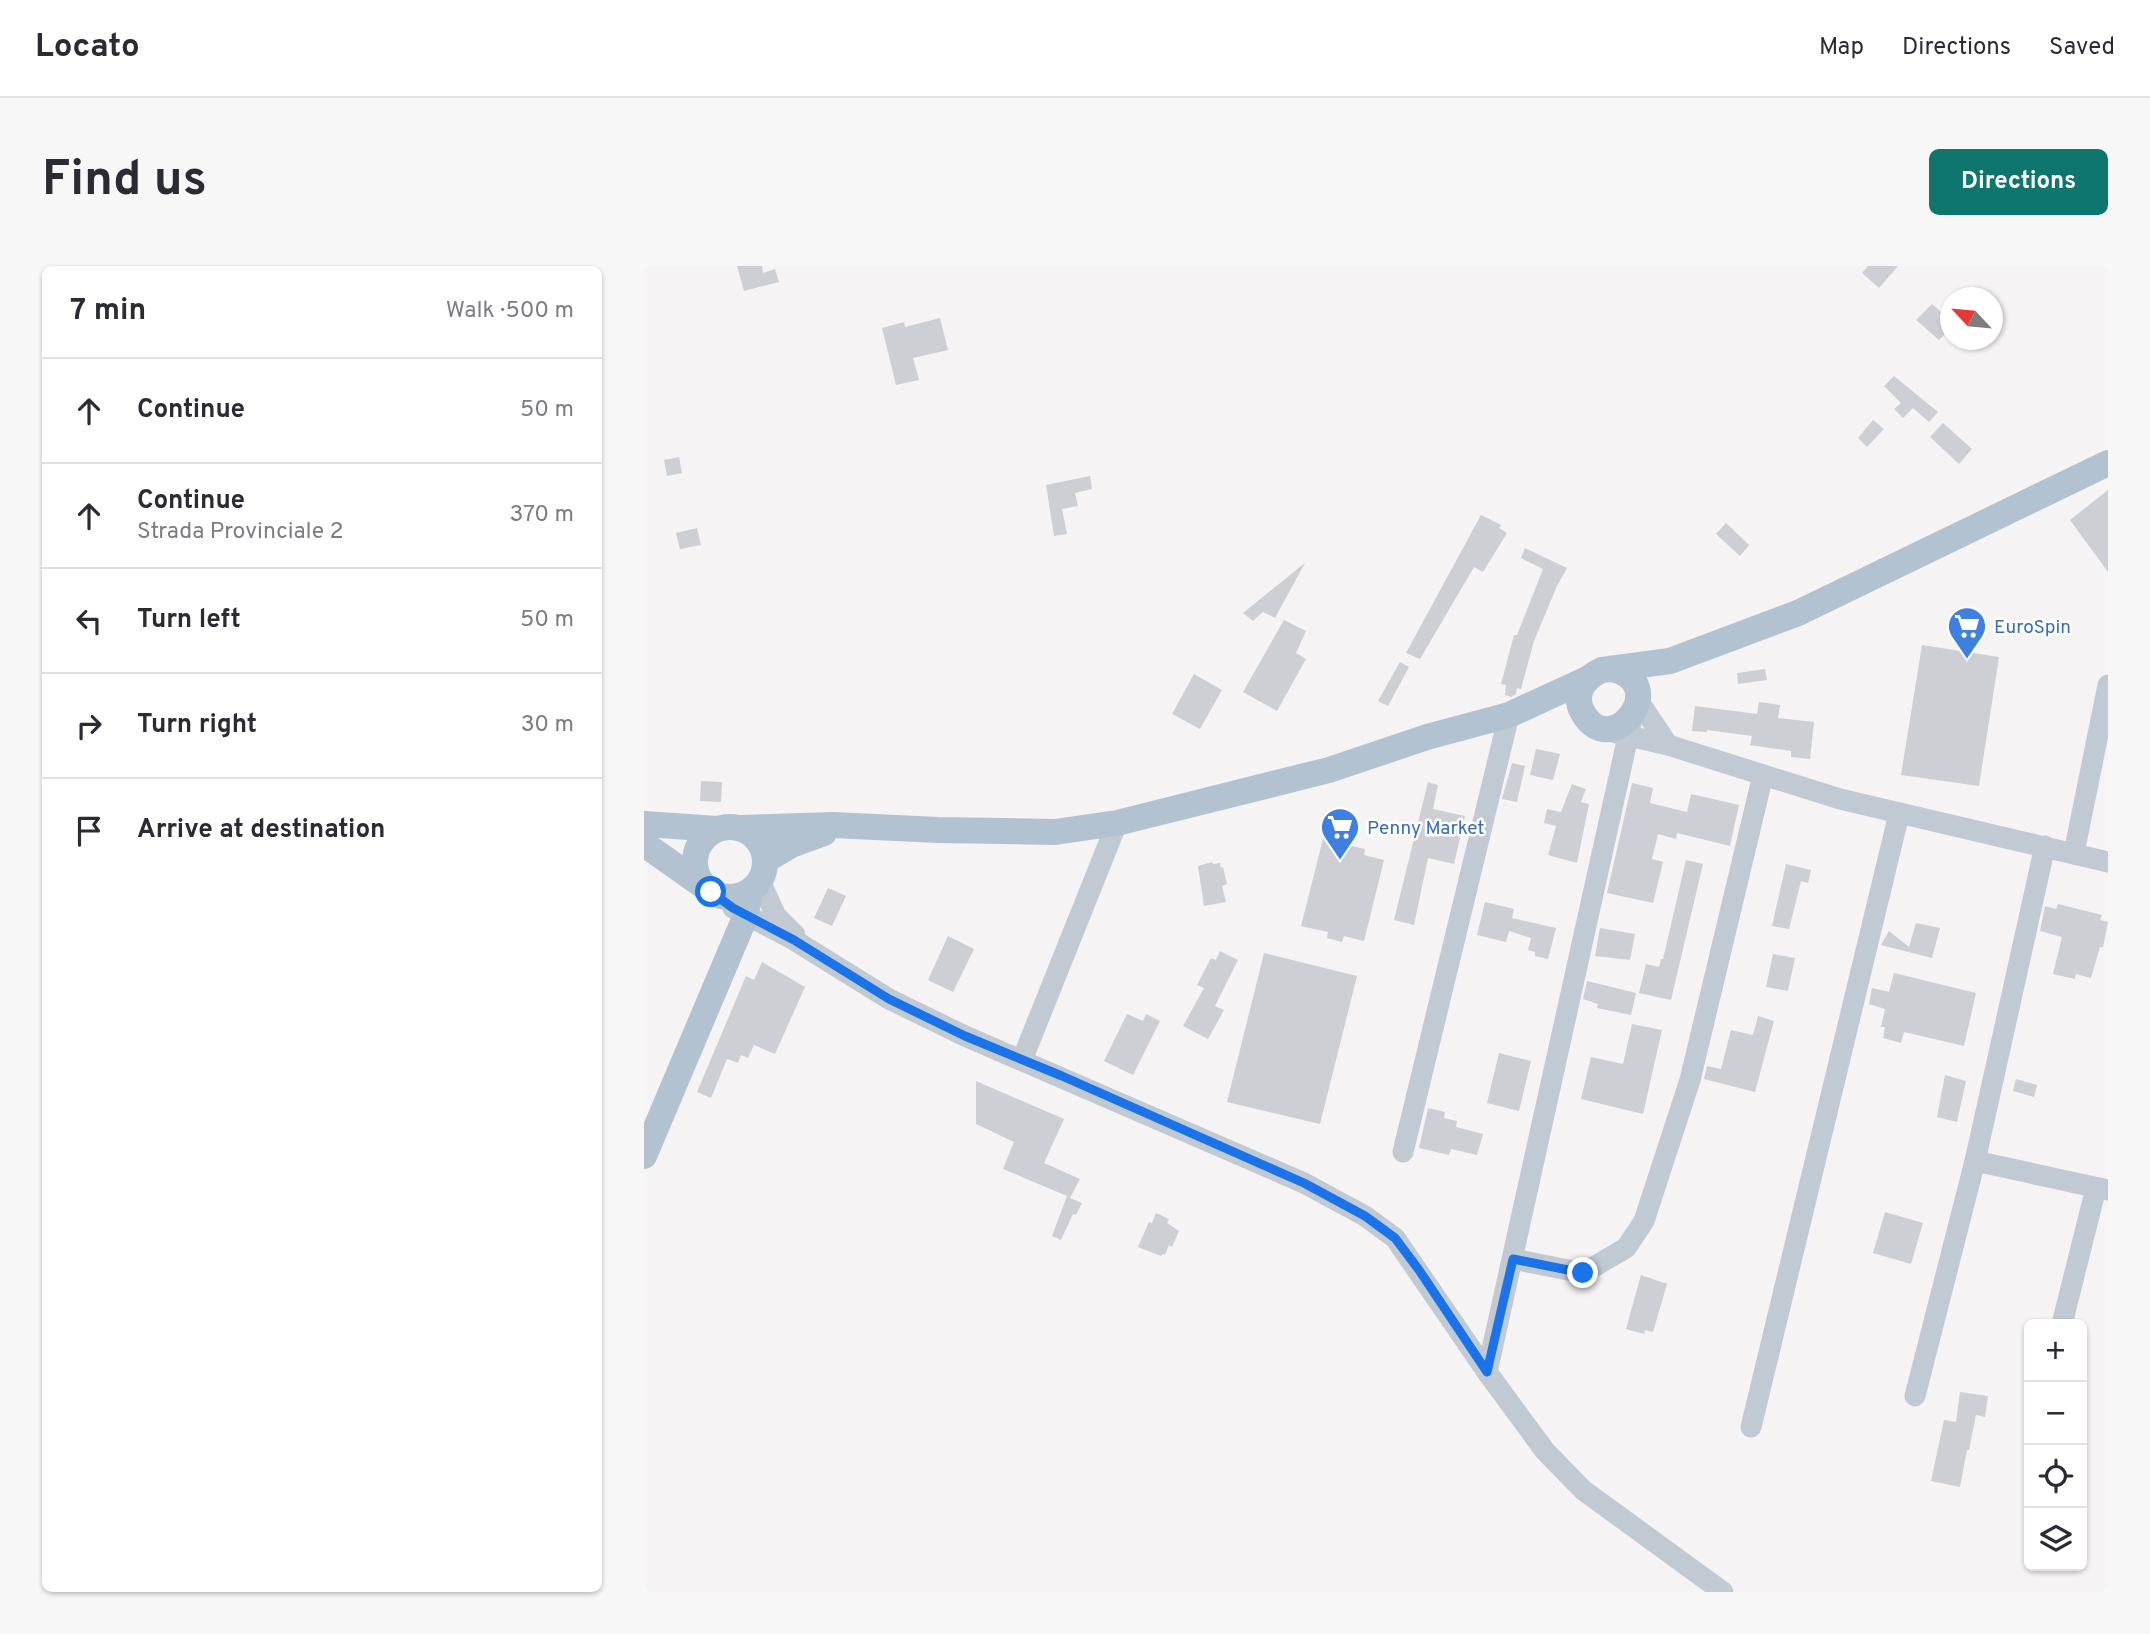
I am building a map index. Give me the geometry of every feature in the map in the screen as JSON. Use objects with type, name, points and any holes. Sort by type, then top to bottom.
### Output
[{"type":"main road","points":[[644,824],[730,829],[855,826],[1055,832],[1117,823],[1329,770],[1427,737],[1508,715],[1538,703],[1602,670],[1670,661],[1798,613],[2108,463]]},
{"type":"main road","points":[[1538,703],[1612,728],[1621,725],[1634,710],[1670,661]]},
{"type":"main road","points":[[1612,669],[1627,676],[1634,710]]},
{"type":"main road","points":[[1585,680],[1579,699],[1580,709],[1594,722]]},
{"type":"main road","points":[[739,891],[810,836],[855,826]]},
{"type":"main road","points":[[644,1156],[733,943],[739,891],[759,840],[730,829],[707,835],[696,855],[698,877],[739,891]]},
{"type":"main road","points":[[644,844],[739,891]]},
{"type":"street","points":[[2074,853],[2108,685]]},
{"type":"street","points":[[1634,710],[1668,744]]},
{"type":"street","points":[[1634,710],[1668,744],[1763,775],[1899,814],[2108,862]]},
{"type":"street","points":[[1487,1372],[1634,710]]},
{"type":"street","points":[[1403,1152],[1508,715]]},
{"type":"street","points":[[1513,1259],[1583,1273],[1626,1248],[1644,1221],[1690,1080],[1763,775]]},
{"type":"street","points":[[1751,1427],[1899,814]]},
{"type":"street","points":[[1022,1060],[1117,823]]},
{"type":"street","points":[[1915,1396],[1975,1161],[2045,846]]},
{"type":"street","points":[[739,891],[776,916],[808,949]]},
{"type":"street","points":[[739,891],[808,949],[889,999],[965,1036],[1304,1183],[1365,1216],[1395,1238],[1545,1451],[1583,1490],[1723,1592]]},
{"type":"street","points":[[1975,1161],[2102,1189],[2063,1319]]},
{"type":"building","points":[[737,266],[762,266],[763,273],[775,269],[779,282],[744,291]]},
{"type":"building","points":[[1868,266],[1898,266],[1879,288],[1862,273]]},
{"type":"building","points":[[1932,304],[1940,311],[1940,339],[1939,340],[1916,320]]},
{"type":"building","points":[[940,318],[948,350],[913,358],[919,380],[896,385],[882,328],[904,322],[905,327]]},
{"type":"building","points":[[1894,376],[1938,412],[1929,422],[1913,408],[1903,418],[1894,409],[1901,403],[1884,386]]},
{"type":"building","points":[[1873,420],[1884,429],[1867,447],[1858,438]]},
{"type":"building","points":[[1943,423],[1972,449],[1959,464],[1930,437]]},
{"type":"building","points":[[679,457],[682,473],[667,476],[664,460]]},
{"type":"building","points":[[1090,476],[1092,489],[1075,493],[1078,506],[1062,509],[1067,534],[1054,536],[1046,485]]},
{"type":"building","points":[[2108,490],[2108,572],[2070,520]]},
{"type":"building","points":[[1481,515],[1501,525],[1499,528],[1507,533],[1483,572],[1474,567],[1420,659],[1406,653]]},
{"type":"building","points":[[1726,523],[1749,545],[1740,556],[1716,534]]},
{"type":"building","points":[[697,528],[701,545],[680,549],[676,533]]},
{"type":"building","points":[[1525,548],[1567,568],[1534,641],[1521,689],[1517,688],[1516,694],[1511,697],[1505,695],[1506,685],[1501,684],[1514,635],[1517,635],[1543,569],[1521,558]]},
{"type":"building","points":[[1305,563],[1275,618],[1263,612],[1253,621],[1243,613]]},
{"type":"building","points":[[1284,620],[1306,631],[1296,653],[1306,659],[1277,711],[1243,692]]},
{"type":"building","points":[[1922,645],[1999,657],[1979,786],[1901,775]]},
{"type":"building","points":[[1400,662],[1409,667],[1388,706],[1378,701]]},
{"type":"building","points":[[1765,669],[1767,680],[1738,684],[1737,673]]},
{"type":"building","points":[[1194,674],[1222,690],[1200,729],[1172,714]]},
{"type":"building","points":[[1759,702],[1780,705],[1778,718],[1814,722],[1810,759],[1791,757],[1791,751],[1750,745],[1752,736],[1707,730],[1692,731],[1695,706],[1757,714]]},
{"type":"building","points":[[1536,749],[1560,754],[1553,780],[1530,775]]},
{"type":"building","points":[[1512,763],[1525,766],[1517,802],[1502,799]]},
{"type":"building","points":[[701,781],[722,782],[721,802],[700,801]]},
{"type":"building","points":[[1428,782],[1438,785],[1433,809],[1465,816],[1454,864],[1428,858],[1414,925],[1394,920]]},
{"type":"building","points":[[1632,783],[1653,788],[1650,803],[1687,812],[1691,794],[1739,805],[1730,846],[1677,833],[1676,839],[1658,834],[1652,859],[1663,862],[1653,903],[1607,893]]},
{"type":"building","points":[[1572,784],[1586,789],[1581,802],[1589,804],[1577,863],[1548,855],[1556,826],[1544,823],[1547,809],[1561,812]]},
{"type":"building","points":[[1323,839],[1365,849],[1364,855],[1384,860],[1364,941],[1344,936],[1342,942],[1327,938],[1328,932],[1301,926]]},
{"type":"building","points":[[1686,860],[1703,864],[1671,1000],[1639,993],[1646,964],[1659,967],[1663,959]]},
{"type":"building","points":[[1220,863],[1221,868],[1223,867],[1227,884],[1222,886],[1226,902],[1204,906],[1198,866]]},
{"type":"building","points":[[1786,864],[1811,870],[1808,883],[1801,881],[1789,929],[1772,926]]},
{"type":"building","points":[[828,888],[846,896],[832,926],[814,918]]},
{"type":"building","points":[[1485,902],[1514,909],[1512,918],[1556,928],[1548,959],[1535,956],[1535,952],[1528,950],[1531,938],[1509,931],[1506,942],[1477,935]]},
{"type":"building","points":[[2058,904],[2102,915],[2100,920],[2108,922],[2103,947],[2100,947],[2091,978],[2076,974],[2075,979],[2053,974],[2062,937],[2040,931],[2045,906],[2056,909]]},
{"type":"building","points":[[1916,923],[1940,928],[1932,958],[1881,945],[1889,931],[1909,947]]},
{"type":"building","points":[[1600,928],[1635,934],[1630,960],[1595,956]]},
{"type":"building","points":[[948,936],[974,949],[953,992],[928,980]]},
{"type":"building","points":[[1220,951],[1238,960],[1215,1006],[1224,1010],[1208,1039],[1183,1026],[1204,988],[1197,985],[1211,958],[1216,960]]},
{"type":"building","points":[[1264,953],[1357,976],[1320,1124],[1227,1102]]},
{"type":"building","points":[[1773,954],[1795,958],[1788,991],[1766,987]]},
{"type":"building","points":[[762,962],[805,987],[775,1054],[754,1045],[748,1058],[741,1055],[738,1063],[727,1059],[711,1098],[697,1092],[746,976],[754,980]]},
{"type":"building","points":[[1894,973],[1976,993],[1964,1046],[1904,1032],[1901,1043],[1883,1038],[1885,1027],[1881,1027],[1885,1009],[1869,1004],[1872,988],[1889,992]]},
{"type":"building","points":[[1587,981],[1636,993],[1631,1015],[1597,1008],[1598,1004],[1583,999]]},
{"type":"building","points":[[1127,1014],[1143,1021],[1146,1014],[1160,1021],[1133,1075],[1104,1061]]},
{"type":"building","points":[[1758,1016],[1774,1021],[1755,1092],[1704,1079],[1707,1066],[1721,1069],[1731,1030],[1753,1035]]},
{"type":"building","points":[[1632,1024],[1662,1030],[1643,1114],[1581,1099],[1591,1057],[1623,1064]]},
{"type":"building","points":[[1499,1053],[1531,1061],[1519,1111],[1487,1103]]},
{"type":"building","points":[[1945,1075],[1966,1081],[1957,1122],[1937,1117]]},
{"type":"building","points":[[2016,1079],[2037,1085],[2034,1097],[2013,1091]]},
{"type":"building","points":[[976,1081],[1064,1119],[1044,1163],[1080,1179],[1070,1198],[1082,1203],[1076,1215],[1073,1214],[1061,1240],[1052,1236],[1067,1196],[1003,1169],[1014,1142],[976,1124]]},
{"type":"building","points":[[1428,1108],[1445,1112],[1444,1118],[1457,1121],[1456,1127],[1483,1134],[1477,1155],[1451,1149],[1449,1155],[1419,1148]]},
{"type":"building","points":[[1885,1212],[1923,1223],[1911,1264],[1873,1253]]},
{"type":"building","points":[[1156,1213],[1169,1219],[1167,1223],[1179,1231],[1172,1247],[1169,1245],[1165,1255],[1161,1256],[1138,1247]]},
{"type":"building","points":[[1641,1275],[1667,1284],[1653,1332],[1645,1330],[1644,1334],[1626,1329]]},
{"type":"building","points":[[1960,1392],[1988,1396],[1985,1417],[1976,1415],[1960,1487],[1931,1481],[1944,1420],[1956,1422]]},
{"type":"place","name":"EuroSpin","points":[[1967,660]]},
{"type":"place","name":"Penny Market","points":[[1340,861]]},
{"type":"route","points":[[711,892],[733,908],[794,940],[889,999],[965,1036],[1304,1183],[1365,1216],[1395,1238],[1487,1372],[1513,1259],[1583,1273]]}]
